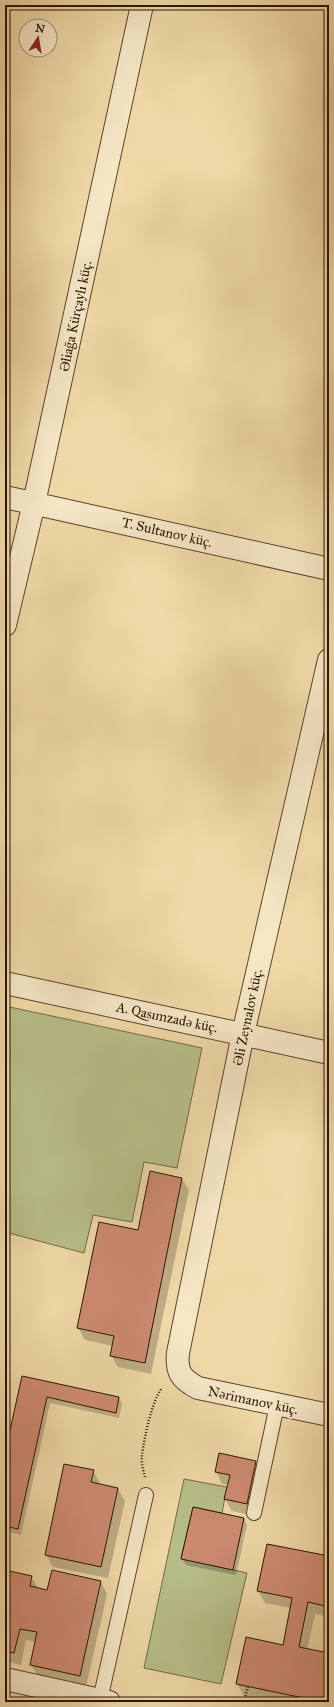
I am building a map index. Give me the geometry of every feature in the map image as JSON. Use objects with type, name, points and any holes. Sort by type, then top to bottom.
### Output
[{"type":"street","name":"Əliağa Kürçaylı küç.","points":[[5,626],[34,503],[142,5]]},
{"type":"street","name":"T. Sultanov küç.","points":[[5,496],[329,569]]},
{"type":"street","name":"Əli Zeynalov küç.","points":[[181,1376],[176,1365],[178,1353],[243,1034],[329,660]]},
{"type":"street","name":"A. Qasımzadə küç.","points":[[5,983],[329,1053]]},
{"type":"street","name":"Nərimanov küç.","points":[[181,1376],[188,1383],[198,1388],[329,1415]]},
{"type":"street","points":[[5,1679],[103,1701]]},
{"type":"lane","points":[[254,1513],[277,1404]]},
{"type":"lane","points":[[103,1701],[146,1496]]},
{"type":"path","points":[[146,1496],[146,1482],[142,1469],[142,1456],[153,1405],[157,1394],[163,1386],[181,1376]]},
{"type":"path","points":[[244,1702],[248,1686]]},
{"type":"green space","points":[[5,1006],[202,1048],[177,1168],[144,1162],[132,1222],[93,1215],[84,1253],[5,1232]]},
{"type":"green space","points":[[184,1479],[227,1487],[222,1513],[193,1507],[181,1558],[247,1573],[221,1684],[144,1668]]},
{"type":"building","points":[[150,1171],[182,1178],[145,1363],[110,1356],[114,1336],[77,1328],[99,1222],[138,1230]]},
{"type":"building","points":[[22,1376],[119,1397],[116,1413],[47,1397],[18,1529],[5,1526],[5,1453]]},
{"type":"building","points":[[219,1453],[256,1461],[247,1504],[224,1499],[230,1475],[215,1472]]},
{"type":"building","points":[[64,1464],[94,1470],[91,1482],[118,1488],[101,1567],[45,1555]]},
{"type":"building","points":[[193,1507],[244,1518],[233,1570],[181,1559]]},
{"type":"building","points":[[267,1544],[329,1556],[329,1607],[308,1602],[299,1647],[329,1653],[329,1675],[323,1702],[236,1684],[246,1637],[283,1645],[292,1598],[257,1591]]},
{"type":"building","points":[[5,1570],[32,1576],[30,1586],[47,1590],[52,1570],[101,1581],[80,1676],[30,1665],[37,1632],[20,1629],[14,1653],[5,1651]]}]
